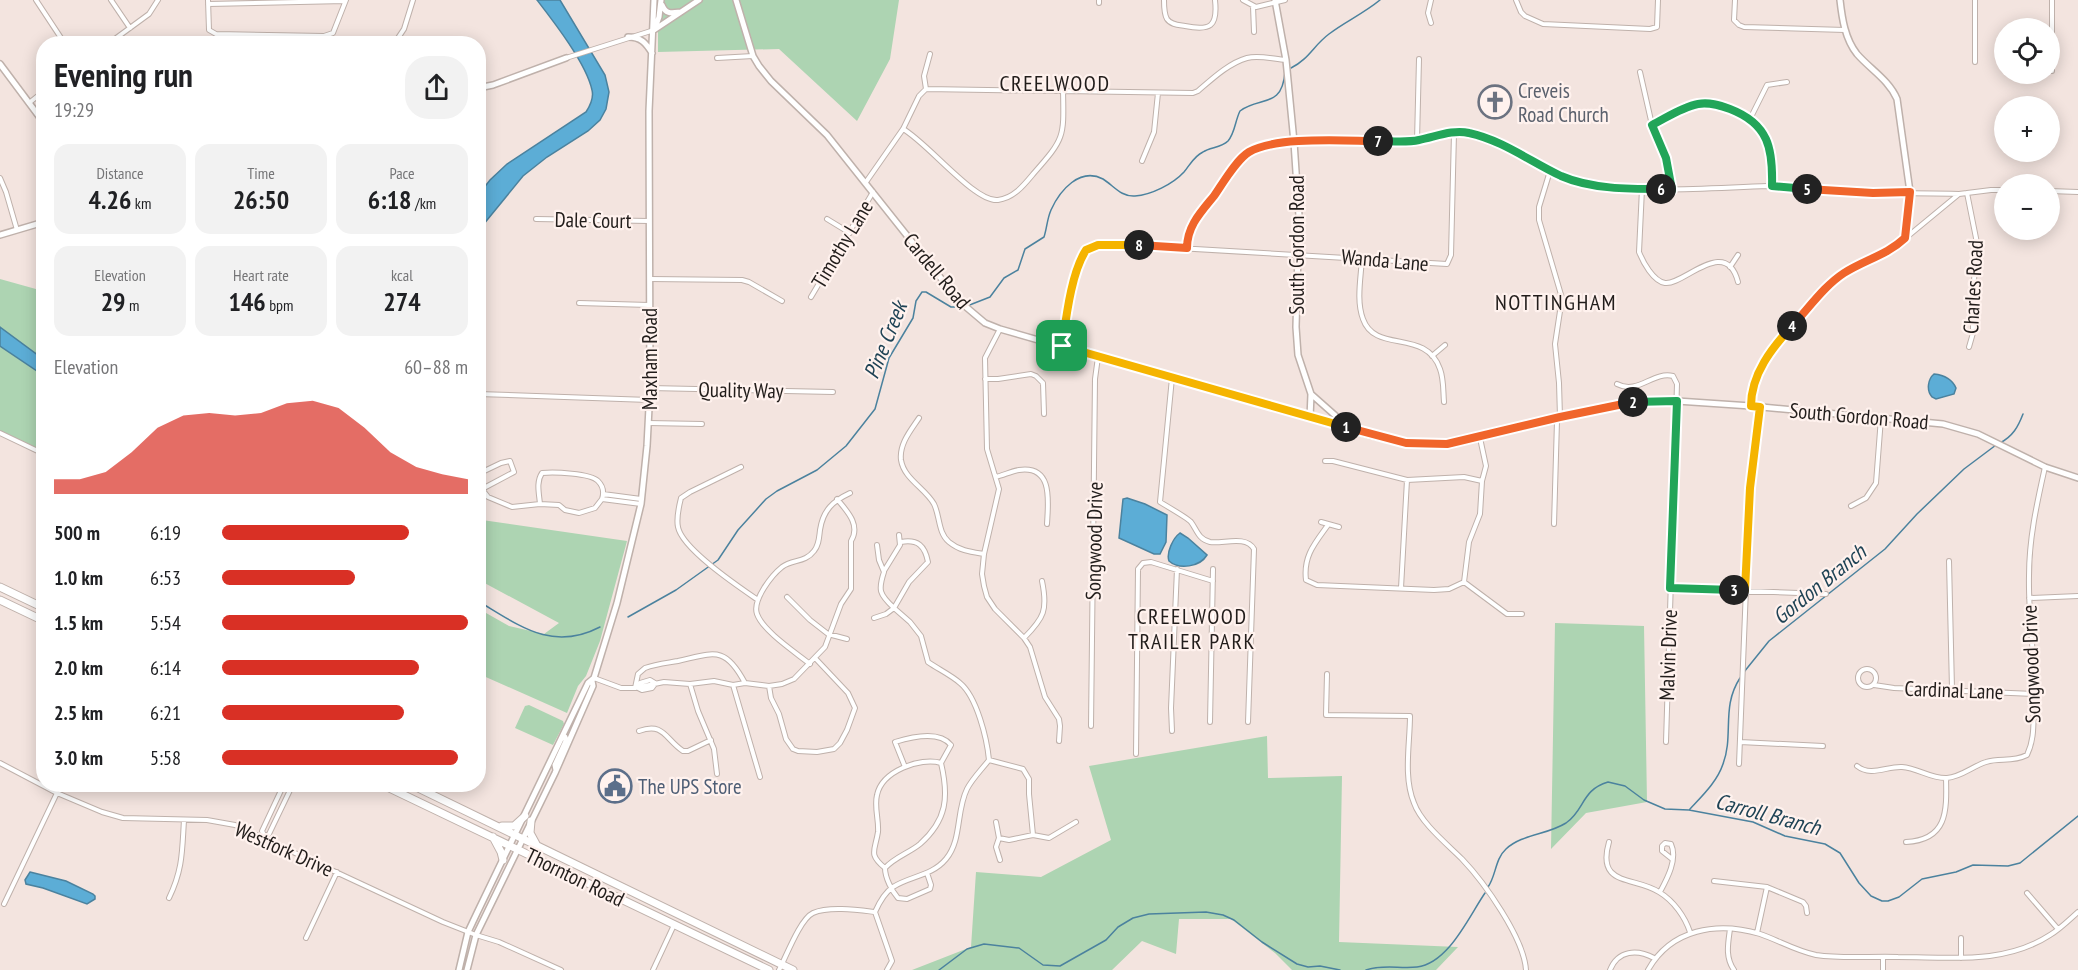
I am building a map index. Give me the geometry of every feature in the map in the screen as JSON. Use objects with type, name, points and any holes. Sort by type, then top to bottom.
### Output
[{"type":"highway","points":[[0,587],[36,604]]},
{"type":"highway","points":[[0,600],[36,617]]},
{"type":"highway","name":"Thornton Road","points":[[398,792],[769,970]]},
{"type":"highway","name":"Thornton Road","points":[[426,792],[780,967],[793,970]]},
{"type":"highway","points":[[494,825],[513,826],[528,818],[531,836],[540,848]]},
{"type":"highway","points":[[493,837],[503,860]]},
{"type":"highway","points":[[747,960],[760,970]]},
{"type":"street","points":[[36,0],[60,36]]},
{"type":"street","points":[[111,0],[130,28]]},
{"type":"street","points":[[119,36],[149,14],[158,0]]},
{"type":"street","points":[[346,0],[333,33],[324,36],[216,34],[209,30],[208,2],[346,0]]},
{"type":"street","points":[[399,36],[404,29],[413,0]]},
{"type":"street","points":[[486,86],[612,42],[654,30],[699,0]]},
{"type":"street","name":"Cardell Road","points":[[736,0],[753,56],[771,81],[827,135],[959,301],[976,316],[1000,329],[1349,428]]},
{"type":"street","points":[[1164,0],[1165,12],[1169,21],[1203,29],[1215,22],[1215,0]]},
{"type":"street","points":[[1242,0],[1253,6],[1285,0]]},
{"type":"street","points":[[1431,0],[1428,13],[1431,23]]},
{"type":"street","points":[[1516,0],[1525,16],[1543,24],[1650,29],[1657,27],[1658,0]]},
{"type":"street","points":[[1735,0],[1734,20],[1739,26],[1845,30]]},
{"type":"street","points":[[1840,0],[1845,30],[1856,53],[1891,88],[1897,99],[1910,192],[1905,238]]},
{"type":"street","points":[[1975,0],[1975,62]]},
{"type":"street","points":[[2052,0],[2052,18]]},
{"type":"street","points":[[659,1],[664,11],[669,14],[683,12]]},
{"type":"street","name":"Maxham Road","points":[[467,970],[476,935],[518,837],[556,771],[593,686],[617,603],[641,502],[650,387],[649,111],[654,30],[659,17],[659,1]]},
{"type":"street","name":"South Gordon Road","points":[[1275,1],[1286,60],[1294,142],[1299,216],[1296,327],[1298,355],[1311,394],[1310,418]]},
{"type":"street","points":[[1253,6],[1254,32]]},
{"type":"street","points":[[628,38],[634,37],[645,42],[653,54]]},
{"type":"street","points":[[926,89],[924,76],[930,54]]},
{"type":"street","points":[[717,58],[753,56]]},
{"type":"street","points":[[866,182],[903,129],[919,96],[926,89],[1196,92],[1231,65],[1248,58],[1286,60]]},
{"type":"street","points":[[1417,141],[1419,59]]},
{"type":"street","points":[[0,64],[36,112]]},
{"type":"street","points":[[1640,72],[1652,125],[1666,158],[1672,190]]},
{"type":"street","points":[[1750,119],[1767,85],[1787,82]]},
{"type":"street","points":[[903,129],[945,163],[977,194],[986,199],[999,200],[1021,188],[1056,147],[1062,135],[1063,90]]},
{"type":"street","points":[[1142,161],[1156,124],[1158,93]]},
{"type":"street","points":[[30,103],[36,98]]},
{"type":"street","points":[[1652,125],[1689,107],[1706,103],[1720,105],[1750,119],[1759,127],[1769,144],[1772,186]]},
{"type":"street","points":[[1187,248],[1187,235],[1191,225],[1250,151],[1294,142],[1417,141],[1454,133],[1469,133],[1480,136],[1550,171],[1580,182],[1622,189],[1672,190],[1772,186],[1873,193],[1959,194],[1994,191]]},
{"type":"street","name":"Wanda Lane","points":[[1062,346],[1071,294],[1083,255],[1086,250],[1098,245],[1299,254],[1447,264],[1451,255],[1454,133]]},
{"type":"street","points":[[1550,171],[1541,200],[1539,220],[1562,298],[1555,344],[1560,417],[1557,433],[1554,524]]},
{"type":"street","points":[[0,178],[17,230]]},
{"type":"street","points":[[1642,189],[1639,252],[1657,280],[1672,283],[1705,264],[1715,263],[1730,267],[1736,274],[1738,282]]},
{"type":"street","name":"Timothy Lane","points":[[811,297],[873,191]]},
{"type":"street","points":[[2060,191],[2078,192]]},
{"type":"street","name":"Charles Road","points":[[1967,193],[1977,243],[1973,333],[1969,347]]},
{"type":"street","points":[[1751,406],[1755,384],[1770,352],[1821,294],[1843,273],[1887,252],[1959,194]]},
{"type":"street","name":"Dale Court","points":[[536,219],[650,221]]},
{"type":"street","points":[[828,219],[849,233]]},
{"type":"street","points":[[0,235],[36,224]]},
{"type":"street","points":[[1730,267],[1738,255]]},
{"type":"street","points":[[1362,258],[1360,306],[1365,325],[1383,338],[1412,343],[1432,356],[1441,372],[1444,402]]},
{"type":"street","points":[[649,279],[742,280],[782,301]]},
{"type":"street","points":[[579,303],[649,305]]},
{"type":"street","points":[[1000,329],[985,358],[987,449],[996,477],[998,497],[984,554],[982,574],[987,597],[1030,647],[1045,697],[1059,719],[1059,741]]},
{"type":"street","points":[[1432,356],[1445,345]]},
{"type":"street","name":"Songwood Drive","points":[[1091,726],[1095,379],[1098,357]]},
{"type":"street","points":[[985,379],[1036,375],[1043,382],[1044,414]]},
{"type":"street","name":"Malvin Drive","points":[[1617,384],[1623,387],[1633,387],[1666,375],[1673,376],[1677,384],[1666,742]]},
{"type":"street","points":[[1172,377],[1160,502],[1190,520],[1198,535],[1206,541],[1244,542],[1251,544],[1254,549],[1248,722]]},
{"type":"street","name":"Quality Way","points":[[650,387],[833,392]]},
{"type":"street","points":[[486,394],[649,400]]},
{"type":"street","points":[[1311,394],[1349,428]]},
{"type":"street","name":"South Gordon Road","points":[[1349,428],[1389,440],[1422,445],[1447,444],[1624,403],[1677,401],[1751,406],[1943,424],[1978,434],[2045,467],[2078,478]]},
{"type":"street","points":[[1739,764],[1750,488],[1760,407]]},
{"type":"street","points":[[919,418],[901,447],[902,466],[935,506],[947,541],[959,549],[984,554]]},
{"type":"street","points":[[1851,506],[1866,498],[1876,483],[1881,418]]},
{"type":"street","points":[[648,423],[702,424]]},
{"type":"street","points":[[0,433],[36,450]]},
{"type":"street","points":[[1464,582],[1469,542],[1480,514],[1482,481],[1486,466],[1480,438]]},
{"type":"street","points":[[486,470],[510,461],[514,471],[486,487]]},
{"type":"street","points":[[1325,461],[1333,461],[1407,480],[1464,477],[1482,481]]},
{"type":"street","points":[[741,467],[681,498],[678,527],[684,538],[716,570],[758,600]]},
{"type":"street","name":"Songwood Drive","points":[[1946,778],[1988,761],[2017,760],[2027,755],[2034,734],[2035,694],[2029,598],[2031,525],[2045,467]]},
{"type":"street","points":[[996,477],[1018,470],[1034,472],[1041,477],[1046,482],[1049,494],[1047,524]]},
{"type":"street","points":[[540,504],[538,478],[542,473],[590,476],[598,481],[603,496]]},
{"type":"street","points":[[1401,588],[1407,480]]},
{"type":"street","points":[[810,664],[765,626],[756,613],[758,600],[772,577],[783,566],[809,557],[814,552],[818,546],[820,527],[828,506],[850,492]]},
{"type":"street","points":[[486,494],[512,507],[540,504],[559,505],[565,510],[579,513],[595,508],[603,496]]},
{"type":"street","points":[[603,496],[641,502]]},
{"type":"street","points":[[636,688],[640,683],[650,680],[655,684],[714,681],[734,685],[769,686],[794,679],[810,664],[825,648],[828,634],[841,604],[851,589],[851,541],[856,534],[855,527],[849,513],[837,499]]},
{"type":"street","points":[[1321,522],[1339,527]]},
{"type":"street","points":[[1328,525],[1310,549],[1305,568],[1306,580],[1317,585],[1449,589],[1464,582]]},
{"type":"street","points":[[887,970],[892,961],[875,912],[880,901],[892,888],[941,865],[948,856],[954,842],[967,789],[989,760],[988,741],[970,696],[960,683],[928,662],[921,636],[910,622],[884,598],[879,586],[901,542],[899,535]]},
{"type":"street","points":[[874,618],[894,608],[909,582],[928,562],[927,556],[918,543],[901,542]]},
{"type":"street","points":[[878,546],[879,560],[884,572]]},
{"type":"street","points":[[1948,561],[1952,689]]},
{"type":"street","points":[[1136,754],[1138,569],[1143,563],[1151,562],[1213,581]]},
{"type":"street","points":[[1173,730],[1171,708],[1177,569]]},
{"type":"street","points":[[1210,722],[1213,569]]},
{"type":"street","points":[[1024,638],[1043,615],[1045,597],[1042,581]]},
{"type":"street","points":[[1464,582],[1508,614],[1522,614]]},
{"type":"street","points":[[1670,588],[1826,594]]},
{"type":"street","points":[[2029,598],[2078,596]]},
{"type":"street","points":[[787,597],[828,634],[847,639]]},
{"type":"street","points":[[636,688],[638,674],[645,668],[700,654],[722,655],[735,666],[745,684]]},
{"type":"street","points":[[769,686],[771,698],[789,745],[798,751],[817,752],[834,749],[847,730],[855,708],[848,693],[815,658]]},
{"type":"street","name":"Cardinal Lane","points":[[1874,685],[1875,674],[1868,669],[1862,671],[1858,676],[1860,684],[1868,687],[1874,685],[1894,688],[2035,694]]},
{"type":"street","points":[[1327,674],[1326,715],[1410,716],[1409,786],[1414,806],[1434,831],[1465,862],[1491,896],[1525,957],[1526,970]]},
{"type":"street","points":[[593,680],[621,688],[642,690],[652,688],[655,684]]},
{"type":"street","name":"Maxham Road","points":[[528,818],[565,732],[588,684],[593,680]]},
{"type":"street","points":[[690,684],[698,711],[711,740],[717,774]]},
{"type":"street","points":[[734,685],[760,777]]},
{"type":"street","points":[[639,731],[655,728],[662,730],[682,751],[688,751],[711,740]]},
{"type":"street","points":[[556,771],[555,765],[566,741],[565,732]]},
{"type":"street","points":[[885,868],[919,844],[943,815],[946,792],[941,763],[951,746],[946,740],[934,736],[895,742],[905,768]]},
{"type":"street","points":[[1740,742],[1823,746]]},
{"type":"street","points":[[927,873],[931,885],[930,890],[907,899],[898,898],[885,873],[885,868],[874,858],[873,852],[878,832],[876,799],[886,779],[905,768],[930,760],[941,763]]},
{"type":"street","points":[[989,760],[1023,769],[1029,779],[1033,835]]},
{"type":"street","name":"Westfork Drive","points":[[0,763],[36,782]]},
{"type":"street","points":[[1857,766],[1867,771],[1905,767],[1935,777],[1946,778],[1946,809],[1940,827],[1935,833],[1920,841],[1906,842]]},
{"type":"street","points":[[280,792],[262,831],[264,836],[269,834],[289,792]]},
{"type":"street","points":[[4,904],[57,793]]},
{"type":"street","name":"Westfork Drive","points":[[57,793],[102,812],[123,818],[226,823],[264,836],[468,932],[499,942],[561,970]]},
{"type":"street","points":[[169,898],[182,863],[183,820]]},
{"type":"street","points":[[996,822],[999,838],[996,847],[1000,860]]},
{"type":"street","points":[[999,838],[1018,839],[1033,835],[1049,838],[1076,822]]},
{"type":"street","points":[[1609,842],[1605,857],[1606,866],[1613,874],[1621,879],[1660,892],[1682,915],[1690,933]]},
{"type":"street","name":"Maxham Road","points":[[459,970],[468,932],[503,860],[514,847]]},
{"type":"street","points":[[1660,892],[1668,878],[1672,859]]},
{"type":"street","points":[[306,938],[337,872]]},
{"type":"street","points":[[1714,881],[1767,887],[1803,902],[1807,913]]},
{"type":"street","points":[[1757,933],[1767,887]]},
{"type":"street","points":[[2027,893],[2059,929]]},
{"type":"street","points":[[780,967],[804,921],[813,913],[843,909],[875,912]]},
{"type":"street","points":[[1648,970],[1654,958],[1672,942],[1690,933],[1710,929],[1757,933],[1814,955],[1980,958],[2011,951],[2042,940],[2078,912]]},
{"type":"street","points":[[653,970],[674,925]]},
{"type":"street","points":[[1730,929],[1727,951],[1731,969]]},
{"type":"street","points":[[1961,938],[1961,958]]},
{"type":"street","points":[[1610,970],[1615,961],[1624,954],[1636,952],[1654,958]]},
{"type":"street","points":[[1883,957],[1883,970]]},
{"type":"green space","points":[[661,0],[899,0],[890,59],[857,121],[779,49],[658,52]]},
{"type":"green space","points":[[0,279],[36,289],[36,452],[0,435]]},
{"type":"green space","points":[[486,521],[627,541],[600,641],[586,676],[578,686],[567,713],[486,677],[486,613],[509,626],[544,634],[559,623],[486,584]]},
{"type":"green space","points":[[1555,623],[1644,626],[1647,802],[1586,813],[1551,849]]},
{"type":"green space","points":[[529,705],[563,721],[564,724],[553,745],[515,728],[525,706]]},
{"type":"green space","points":[[1267,736],[1268,778],[1342,776],[1339,942],[1458,947],[1436,970],[1292,970],[1275,953],[1231,919],[1179,919],[1176,954],[1142,941],[1112,970],[912,970],[971,947],[976,872],[1041,877],[1111,840],[1089,766]]},
{"type":"water","points":[[537,0],[560,0],[605,75],[609,92],[606,109],[600,120],[588,131],[547,157],[523,176],[486,221],[486,185],[490,180],[507,164],[586,112],[592,99],[589,79],[569,43]]},
{"type":"water","points":[[0,327],[36,354],[36,370],[0,346]]},
{"type":"water","points":[[1934,374],[1944,376],[1952,382],[1956,388],[1954,394],[1936,399],[1932,397],[1928,385]]},
{"type":"water","points":[[1127,498],[1167,515],[1166,542],[1160,554],[1154,554],[1119,538],[1123,499]]},
{"type":"water","points":[[1180,533],[1207,555],[1204,559],[1189,566],[1178,566],[1169,561],[1168,554],[1171,546]]},
{"type":"water","points":[[30,872],[66,881],[93,894],[95,899],[87,904],[26,884],[25,880]]},
{"type":"waterway","name":"Pine Creek","points":[[1291,68],[1329,34],[1380,0]]},
{"type":"waterway","name":"Pine Creek","points":[[967,306],[990,297],[1004,278],[1018,270],[1025,249],[1044,237],[1051,210],[1065,188],[1072,182],[1086,176],[1095,176],[1130,196],[1148,194],[1161,188],[1174,181],[1200,154],[1228,141],[1240,111],[1275,97],[1280,92],[1285,72]]},
{"type":"waterway","name":"Pine Creek","points":[[628,617],[676,590],[718,560],[738,530],[766,499],[817,470],[846,446],[875,409],[889,358],[913,318],[916,301],[922,292],[926,292],[951,307],[962,307]]},
{"type":"waterway","name":"Gordon Branch","points":[[2000,443],[2014,431],[2023,414]]},
{"type":"waterway","name":"Gordon Branch","points":[[1744,672],[1769,641],[1885,549],[1917,514],[1964,469],[1996,445]]},
{"type":"waterway","name":"Pine Creek","points":[[486,606],[522,627],[551,636],[567,637],[600,627]]},
{"type":"waterway","name":"Gordon Branch","points":[[1690,809],[1713,783],[1723,764],[1728,742],[1729,710],[1734,689],[1740,678]]},
{"type":"waterway","name":"Carroll Branch","points":[[1488,887],[1502,853],[1506,849],[1519,840],[1566,823],[1593,790],[1608,782],[1625,786],[1644,800],[1665,809],[1689,810],[1753,822],[1785,836],[1825,844],[1840,853],[1859,883],[1871,896],[1882,901],[1899,897],[1922,879],[1956,872],[1973,865],[2008,866],[2020,863],[2078,816]]},
{"type":"waterway","points":[[1366,970],[1379,967],[1417,967],[1428,964],[1439,957],[1457,937],[1485,893]]},
{"type":"waterway","points":[[939,970],[967,949],[984,944],[1019,948],[1043,965],[1060,966],[1106,940],[1118,927],[1133,918],[1149,914],[1206,912],[1234,920],[1262,942],[1297,964],[1340,970]]},
{"type":"place","name":"Creveis Road Church","points":[[1495,102]]},
{"type":"place","name":"The UPS Store","points":[[615,786]]},
{"type":"district","name":"CREELWOOD","points":[[1055,83]]},
{"type":"district","name":"NOTTINGHAM","points":[[1556,302]]},
{"type":"district","name":"CREELWOOD TRAILER PARK","points":[[1192,628]]},
{"type":"route","points":[[1706,103],[1735,111],[1759,127],[1769,144],[1772,186],[1873,193],[1910,192],[1905,238],[1887,252],[1852,268],[1834,281],[1776,343],[1759,373],[1751,400],[1751,406],[1760,407],[1750,488],[1745,590],[1670,588],[1677,401],[1654,400],[1624,403],[1479,438],[1447,444],[1422,445],[1369,435],[1062,346],[1077,273],[1086,250],[1098,245],[1110,244],[1187,248],[1187,235],[1191,225],[1229,175],[1250,151],[1264,147],[1294,142],[1417,141],[1462,132],[1480,136],[1563,177],[1580,182],[1622,189],[1672,190],[1666,158],[1652,125],[1696,104],[1706,103]]}]
